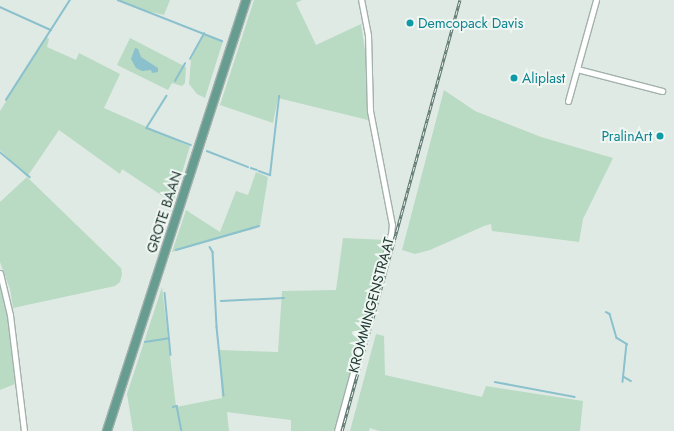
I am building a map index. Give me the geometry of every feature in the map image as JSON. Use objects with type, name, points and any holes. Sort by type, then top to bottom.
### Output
[{"type":"main road","name":"GROTE BAAN","points":[[107,431],[246,0]]},
{"type":"street","name":"KROMMINGENSTRAAT","points":[[337,431],[392,225],[370,111],[368,35],[361,0]]},
{"type":"street","points":[[568,101],[596,0]]},
{"type":"street","points":[[577,69],[662,91]]},
{"type":"street","points":[[0,273],[10,315],[24,431]]},
{"type":"green space","points":[[117,0],[170,0],[164,15],[143,10]]},
{"type":"green space","points":[[254,0],[302,0],[296,3],[316,45],[361,24],[366,57],[368,120],[278,98],[273,123],[220,105]]},
{"type":"green space","points":[[204,34],[223,41],[205,98],[197,94],[189,84],[191,59]]},
{"type":"green space","points":[[46,37],[49,39],[47,47],[76,60],[79,53],[120,74],[104,108],[190,146],[173,203],[122,169],[120,174],[59,130],[27,177],[0,150],[0,111]]},
{"type":"green space","points":[[130,38],[186,67],[185,83],[182,86],[172,83],[168,90],[117,65]]},
{"type":"green space","points":[[444,90],[475,111],[541,137],[613,158],[583,219],[579,242],[492,231],[491,224],[430,250],[415,254],[402,250]]},
{"type":"green space","points":[[256,172],[268,177],[260,227],[172,252],[186,210],[220,232],[236,191],[248,195]]},
{"type":"green space","points":[[27,177],[121,268],[122,274],[120,282],[115,286],[13,308],[10,289],[0,262],[0,202]]},
{"type":"green space","points":[[343,238],[387,240],[335,431],[291,431],[291,420],[227,412],[229,431],[133,431],[127,394],[162,287],[176,407],[222,398],[219,350],[278,352],[282,291],[336,290]]},
{"type":"green space","points":[[0,281],[7,312],[15,384],[0,390]]},
{"type":"green space","points":[[376,334],[384,336],[385,375],[482,397],[486,386],[583,401],[580,431],[379,431],[370,428],[369,431],[350,431]]},
{"type":"water","points":[[135,48],[138,49],[141,57],[158,68],[158,72],[152,73],[151,70],[142,71],[136,68],[131,59]]},
{"type":"waterway","points":[[6,100],[70,0]]},
{"type":"waterway","points":[[118,0],[222,41]]},
{"type":"waterway","points":[[0,7],[51,30]]},
{"type":"waterway","points":[[190,59],[204,34]]},
{"type":"waterway","points":[[175,81],[185,64]]},
{"type":"waterway","points":[[167,96],[147,128],[191,145]]},
{"type":"waterway","points":[[259,171],[270,175],[279,97]]},
{"type":"waterway","points":[[207,151],[248,167]]},
{"type":"waterway","points":[[0,152],[30,177]]},
{"type":"waterway","points":[[251,168],[257,170]]},
{"type":"waterway","points":[[176,250],[259,226]]},
{"type":"waterway","points":[[210,247],[213,252],[217,327],[224,396]]},
{"type":"waterway","points":[[165,293],[171,355]]},
{"type":"waterway","points":[[221,301],[284,298]]},
{"type":"waterway","points":[[606,312],[610,314],[617,338],[627,344],[623,382]]},
{"type":"waterway","points":[[145,342],[169,338]]},
{"type":"waterway","points":[[624,377],[631,381]]},
{"type":"waterway","points":[[495,382],[575,397]]},
{"type":"waterway","points":[[173,407],[177,406],[182,431]]},
{"type":"railway","points":[[342,431],[460,0]]},
{"type":"place","name":"Demcopack Davis","points":[[410,23]]},
{"type":"place","name":"Aliplast","points":[[514,78]]},
{"type":"place","name":"PralinArt","points":[[660,136]]}]
